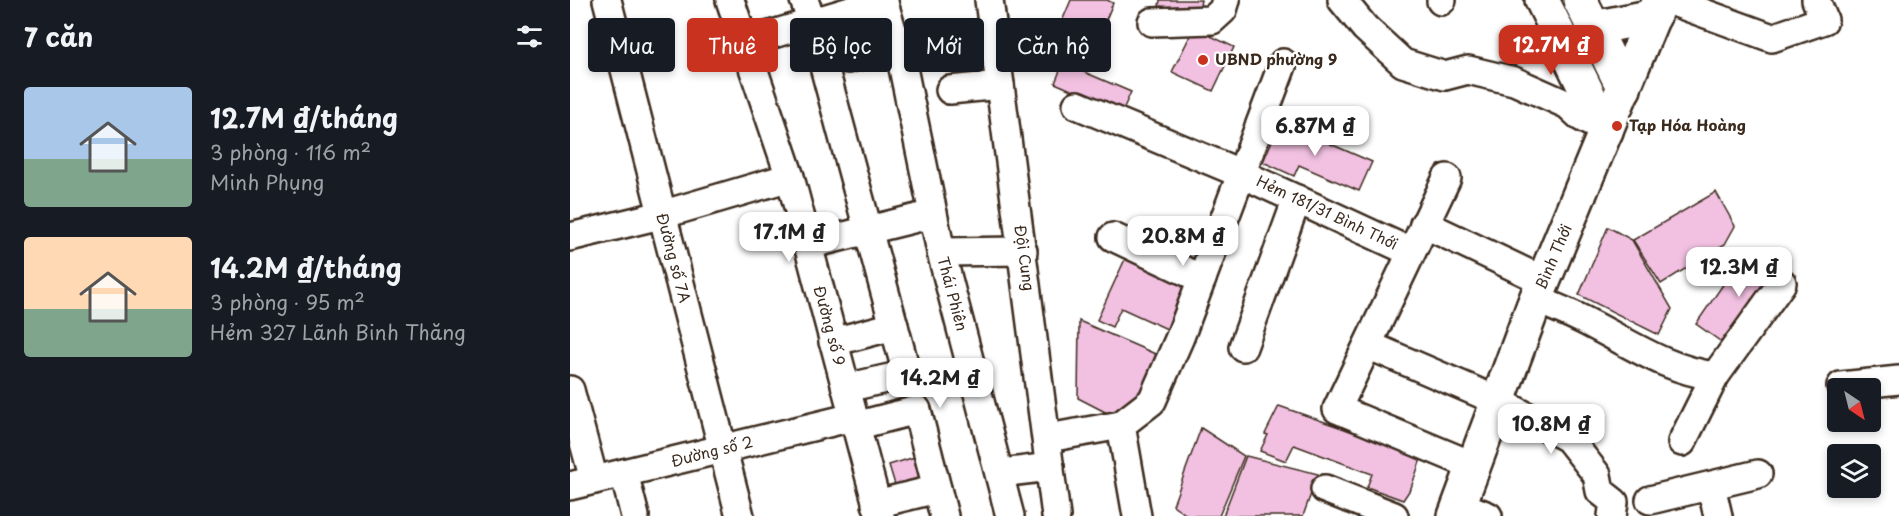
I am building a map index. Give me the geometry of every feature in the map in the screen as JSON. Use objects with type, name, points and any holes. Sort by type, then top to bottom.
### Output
[{"type":"main road","points":[[1542,0],[1606,131]]},
{"type":"main road","points":[[1624,88],[1587,14],[1661,5]]},
{"type":"main road","name":"Bình Thới","points":[[1468,512],[1474,466],[1540,290],[1661,5]]},
{"type":"street","name":"Đường số 7A","points":[[607,0],[740,516]]},
{"type":"street","name":"Đường số 9","points":[[730,0],[737,18]]},
{"type":"street","name":"Đội Cung","points":[[989,0],[1048,438],[1056,516]]},
{"type":"street","points":[[1152,22],[1212,20],[1223,10],[1226,0]]},
{"type":"street","points":[[1342,0],[1365,28],[1403,63],[1445,76],[1468,70],[1514,81],[1568,105],[1581,117],[1606,131]]},
{"type":"street","points":[[1661,5],[1772,38],[1824,20],[1816,0]]},
{"type":"street","points":[[778,26],[808,11],[883,1]]},
{"type":"street","name":"Thái Phiên","points":[[883,1],[899,54],[941,252],[1001,473],[1010,516]]},
{"type":"street","points":[[808,11],[907,374],[846,388]]},
{"type":"street","points":[[892,55],[899,54]]},
{"type":"street","points":[[1048,438],[1120,425],[1152,401],[1202,279],[1283,63]]},
{"type":"street","name":"Đường số 9","points":[[756,72],[790,177],[878,510]]},
{"type":"street","points":[[950,91],[1000,85]]},
{"type":"street","name":"Hẻm 181/31 Bình Thới","points":[[1077,105],[1242,174],[1411,252]]},
{"type":"street","points":[[570,237],[661,215],[790,177]]},
{"type":"street","points":[[1447,178],[1337,409],[1474,466]]},
{"type":"street","points":[[1243,347],[1297,199]]},
{"type":"street","points":[[808,245],[933,214]]},
{"type":"street","points":[[1424,224],[1540,290],[1639,351],[1692,373],[1714,376]]},
{"type":"street","points":[[1113,237],[1202,279]]},
{"type":"street","points":[[941,252],[1023,251]]},
{"type":"street","points":[[1682,442],[1714,376],[1782,283]]},
{"type":"street","points":[[833,342],[894,326]]},
{"type":"street","points":[[1368,345],[1498,401],[1568,438],[1597,475],[1600,491],[1614,502],[1612,516]]},
{"type":"street","points":[[1881,382],[1899,380]]},
{"type":"street","points":[[570,390],[582,483]]},
{"type":"street","name":"Đường số 2","points":[[582,483],[723,449],[917,410],[937,489]]},
{"type":"street","points":[[1120,425],[1137,516]]},
{"type":"street","points":[[1001,473],[1050,467]]},
{"type":"street","points":[[624,473],[635,516]]},
{"type":"street","points":[[1650,500],[1758,474]]},
{"type":"street","points":[[1711,486],[1718,516]]},
{"type":"street","points":[[878,510],[937,489],[944,516]]},
{"type":"street","points":[[1325,489],[1394,516]]},
{"type":"building","points":[[1071,0],[1107,0],[1113,3],[1107,18],[1063,18]]},
{"type":"building","points":[[1160,0],[1201,0],[1199,11],[1159,6]]},
{"type":"building","name":"UBND phường 9","points":[[1194,28],[1234,47],[1213,91],[1172,72]]},
{"type":"building","points":[[1059,72],[1084,72],[1131,92],[1122,112],[1055,83]]},
{"type":"building","points":[[1280,122],[1372,162],[1359,191],[1299,165],[1294,176],[1263,162]]},
{"type":"building","points":[[1716,192],[1735,226],[1725,244],[1661,284],[1633,240]]},
{"type":"building","points":[[1608,227],[1632,240],[1672,309],[1659,335],[1579,295]]},
{"type":"building","points":[[1748,248],[1783,271],[1730,348],[1696,324]]},
{"type":"building","points":[[1126,257],[1187,285],[1167,329],[1121,308],[1112,327],[1097,320]]},
{"type":"building","points":[[1079,321],[1160,356],[1148,388],[1113,416],[1078,398]]},
{"type":"building","points":[[1279,406],[1422,456],[1411,488],[1403,500],[1367,487],[1372,474],[1294,445],[1286,461],[1260,451],[1268,435],[1265,434]]},
{"type":"building","points":[[1201,428],[1244,456],[1219,516],[1188,516],[1173,505]]},
{"type":"building","points":[[918,456],[925,479],[896,488],[889,465]]},
{"type":"building","points":[[1246,456],[1318,474],[1303,516],[1223,516]]},
{"type":"place","name":"UBND phường 9","points":[[1203,60]]},
{"type":"place","name":"Tạp Hóa Hoàng","points":[[1617,126]]}]
